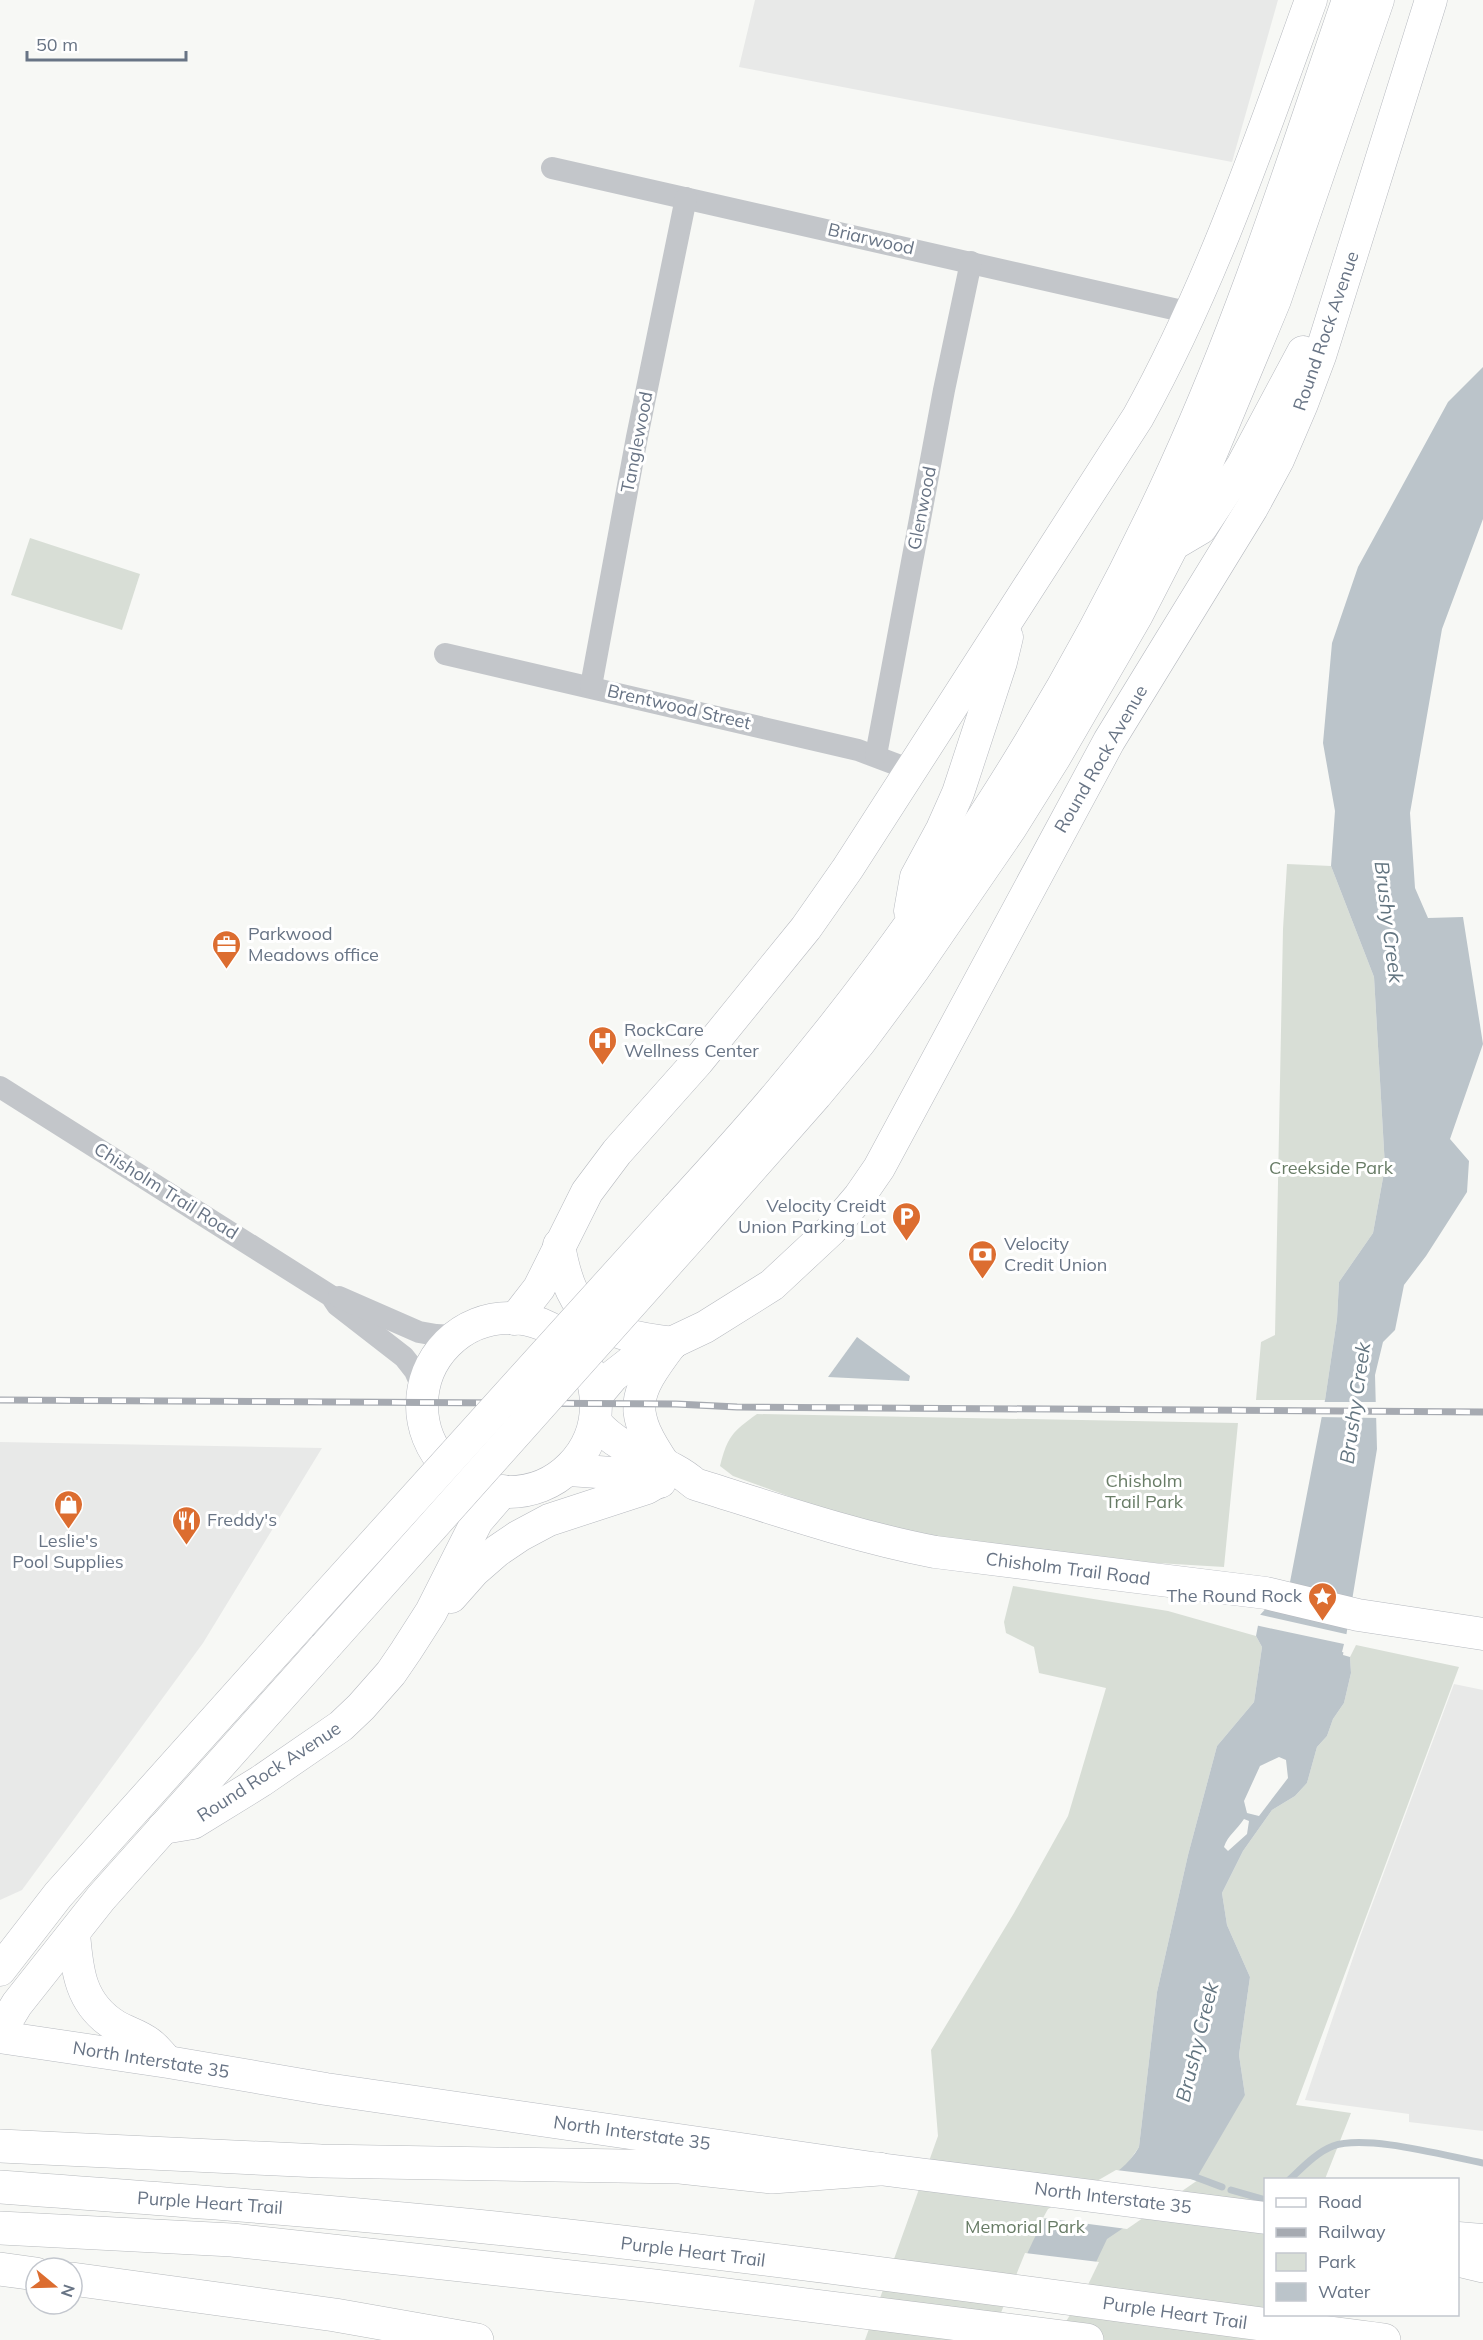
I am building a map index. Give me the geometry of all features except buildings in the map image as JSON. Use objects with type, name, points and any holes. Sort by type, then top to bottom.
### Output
[{"type":"highway","points":[[0,2146],[321,2161],[680,2167],[772,2177],[879,2169]]},
{"type":"highway","name":"Purple Heart Trail","points":[[0,2187],[291,2209],[498,2229],[836,2269],[1384,2340]]},
{"type":"highway","name":"Purple Heart Trail","points":[[0,2228],[232,2240],[826,2307],[1087,2340]]},
{"type":"highway","points":[[1459,2260],[1483,2266]]},
{"type":"highway","points":[[0,2269],[24,2272]]},
{"type":"highway","points":[[84,2281],[335,2315],[477,2340]]},
{"type":"main road","points":[[515,1319],[539,1288],[587,1192],[617,1152],[698,1061],[806,928],[848,868],[1138,417],[1191,313],[1259,142],[1311,0]]},
{"type":"main road","points":[[0,2032],[17,2004],[101,1898],[325,1647],[687,1220],[774,1100],[907,926],[981,820],[1061,688],[1103,613],[1175,468],[1204,400],[1352,17],[1378,0]]},
{"type":"main road","name":"Round Rock Avenue","points":[[597,1409],[614,1376],[631,1362],[673,1343],[742,1305],[772,1285],[831,1230],[859,1197],[879,1168],[1109,741],[1278,460],[1302,404],[1348,270],[1431,0]]},
{"type":"main road","points":[[0,1970],[58,1895],[300,1625],[687,1220],[809,1104],[860,1042],[980,874],[1055,757],[1137,615],[1173,545],[1275,300],[1352,17]]},
{"type":"main road","points":[[1173,545],[1201,528],[1242,466],[1300,359],[1322,310],[1348,270]]},
{"type":"main road","points":[[907,926],[916,877],[958,793],[1001,662],[1012,613]]},
{"type":"main road","points":[[431,1612],[454,1595],[474,1571],[497,1551],[519,1536],[549,1520],[647,1488],[662,1474],[640,1423],[639,1404],[643,1388],[653,1369],[673,1343],[614,1332],[590,1317],[573,1297],[564,1274],[559,1245]]},
{"type":"main road","points":[[515,1319],[543,1326],[567,1341],[586,1363],[593,1379],[597,1409],[586,1450],[569,1470],[538,1487],[521,1491],[503,1491],[481,1486],[460,1476],[436,1452],[428,1437],[420,1411],[422,1387],[427,1371],[435,1356],[455,1336],[480,1323],[515,1319]]},
{"type":"main road","name":"Chisholm Trail Road","points":[[597,1409],[611,1438],[680,1485],[695,1484],[844,1531],[935,1552],[1266,1593],[1358,1615],[1483,1634]]},
{"type":"main road","name":"Chisholm Trail Road","points":[[569,1470],[662,1474]]},
{"type":"main road","name":"Round Rock Avenue","points":[[163,1828],[193,1822],[298,1757],[341,1726],[391,1672],[431,1612],[477,1521],[503,1491]]},
{"type":"main road","points":[[0,1945],[37,1908],[58,1895]]},
{"type":"main road","points":[[74,1933],[77,1969],[83,1989],[95,2008],[114,2025],[149,2043],[168,2062]]},
{"type":"main road","name":"North Interstate 35","points":[[0,2037],[326,2089],[879,2169],[1264,2218]]},
{"type":"main road","points":[[1459,2238],[1483,2240]]},
{"type":"street","name":"Briarwood","points":[[552,168],[1191,313]]},
{"type":"street","name":"Tanglewood","points":[[591,686],[637,437],[686,198]]},
{"type":"street","name":"Glenwood","points":[[876,755],[970,262]]},
{"type":"street","name":"Brentwood Street","points":[[445,654],[591,686],[876,755],[911,770]]},
{"type":"street","name":"Chisholm Trail Road","points":[[0,1087],[331,1296],[337,1305],[404,1357],[415,1371],[422,1387]]},
{"type":"street","name":"Chisholm Trail Road","points":[[331,1296],[342,1297],[419,1332],[455,1336]]},
{"type":"shaded area","points":[[755,0],[1278,0],[1232,162],[739,67]]},
{"type":"shaded area","points":[[0,1442],[322,1448],[203,1643],[22,1890],[0,1900]]},
{"type":"shaded area","points":[[1454,1684],[1483,1690],[1483,2131],[1409,2122],[1409,2114],[1305,2100],[1360,1937]]},
{"type":"green space","points":[[30,538],[140,574],[122,630],[11,595]]},
{"type":"green space","name":"Creekside Park","points":[[1287,864],[1331,866],[1374,977],[1385,1167],[1373,1233],[1339,1282],[1337,1319],[1325,1400],[1256,1400],[1261,1342],[1275,1335],[1283,929]]},
{"type":"green space","name":"Chisholm Trail Park","points":[[757,1414],[1238,1423],[1224,1567],[1074,1558],[986,1546],[854,1520],[733,1476],[720,1466],[728,1441],[742,1425]]},
{"type":"green space","name":"Memorial Park","points":[[1013,1586],[1168,1611],[1256,1636],[1262,1647],[1254,1702],[1217,1746],[1188,1855],[1157,1992],[1139,2147],[1125,2167],[1245,2095],[1239,2055],[1250,1977],[1227,1925],[1222,1893],[1243,1851],[1272,1810],[1295,1796],[1307,1783],[1317,1747],[1327,1736],[1333,1719],[1344,1703],[1351,1673],[1350,1657],[1356,1645],[1459,1667],[1296,2105],[1351,2113],[1325,2178],[1264,2178],[1266,2316],[1262,2340],[865,2340],[938,2136],[931,2050],[1014,1913],[1068,1816],[1106,1688],[1039,1673],[1034,1647],[1006,1633],[1004,1622]]},
{"type":"water","name":"Brushy Creek","points":[[1483,367],[1483,519],[1442,629],[1410,813],[1415,888],[1428,918],[1463,917],[1483,1044],[1450,1139],[1469,1161],[1467,1192],[1426,1256],[1404,1285],[1395,1330],[1383,1342],[1375,1375],[1377,1449],[1343,1655],[1350,1657],[1351,1673],[1344,1703],[1333,1719],[1327,1736],[1317,1747],[1307,1783],[1295,1796],[1272,1810],[1243,1851],[1222,1893],[1227,1925],[1250,1977],[1239,2055],[1245,2095],[1196,2179],[1107,2239],[1082,2292],[993,2340],[1028,2251],[1045,2219],[1063,2203],[1121,2169],[1139,2147],[1157,1992],[1188,1855],[1217,1746],[1254,1702],[1262,1647],[1256,1636],[1260,1615],[1290,1582],[1325,1400],[1337,1319],[1339,1282],[1373,1233],[1385,1167],[1374,977],[1331,866],[1335,811],[1323,743],[1332,643],[1358,567],[1448,402]],"holes":[[[1279,1757],[1286,1760],[1288,1778],[1259,1816],[1247,1813],[1244,1801],[1260,1766]],[[1244,1819],[1249,1821],[1247,1834],[1228,1851],[1224,1847]]]},
{"type":"water","points":[[857,1337],[910,1376],[909,1381],[828,1377]]},
{"type":"pier","points":[[1322,1402],[1378,1402],[1379,1418],[1319,1417]]},
{"type":"pier","points":[[1257,1614],[1350,1635],[1347,1653],[1342,1652],[1344,1644],[1255,1625]]},
{"type":"pier","points":[[1116,2170],[1198,2180],[1127,2229],[1043,2218],[1048,2209]]},
{"type":"pier","points":[[1025,2253],[1099,2262],[1084,2293],[1058,2334],[990,2340]]},
{"type":"waterway","points":[[1291,2178],[1321,2152],[1347,2143],[1406,2147],[1483,2163]]},
{"type":"waterway","points":[[1190,2175],[1222,2187]]},
{"type":"waterway","points":[[1231,2190],[1264,2199]]},
{"type":"railway","points":[[0,1400],[1483,1412]]},
{"type":"place","name":"Parkwood Meadows office","points":[[227,970]]},
{"type":"place","name":"RockCare Wellness Center","points":[[603,1066]]},
{"type":"place","name":"Velocity Creidt Union Parking Lot","points":[[907,1242]]},
{"type":"place","name":"Velocity Credit Union","points":[[983,1280]]},
{"type":"place","name":"Leslie's Pool Supplies","points":[[68,1530]]},
{"type":"place","name":"Freddy's","points":[[186,1546]]},
{"type":"place","name":"The Round Rock","points":[[1323,1622]]}]
